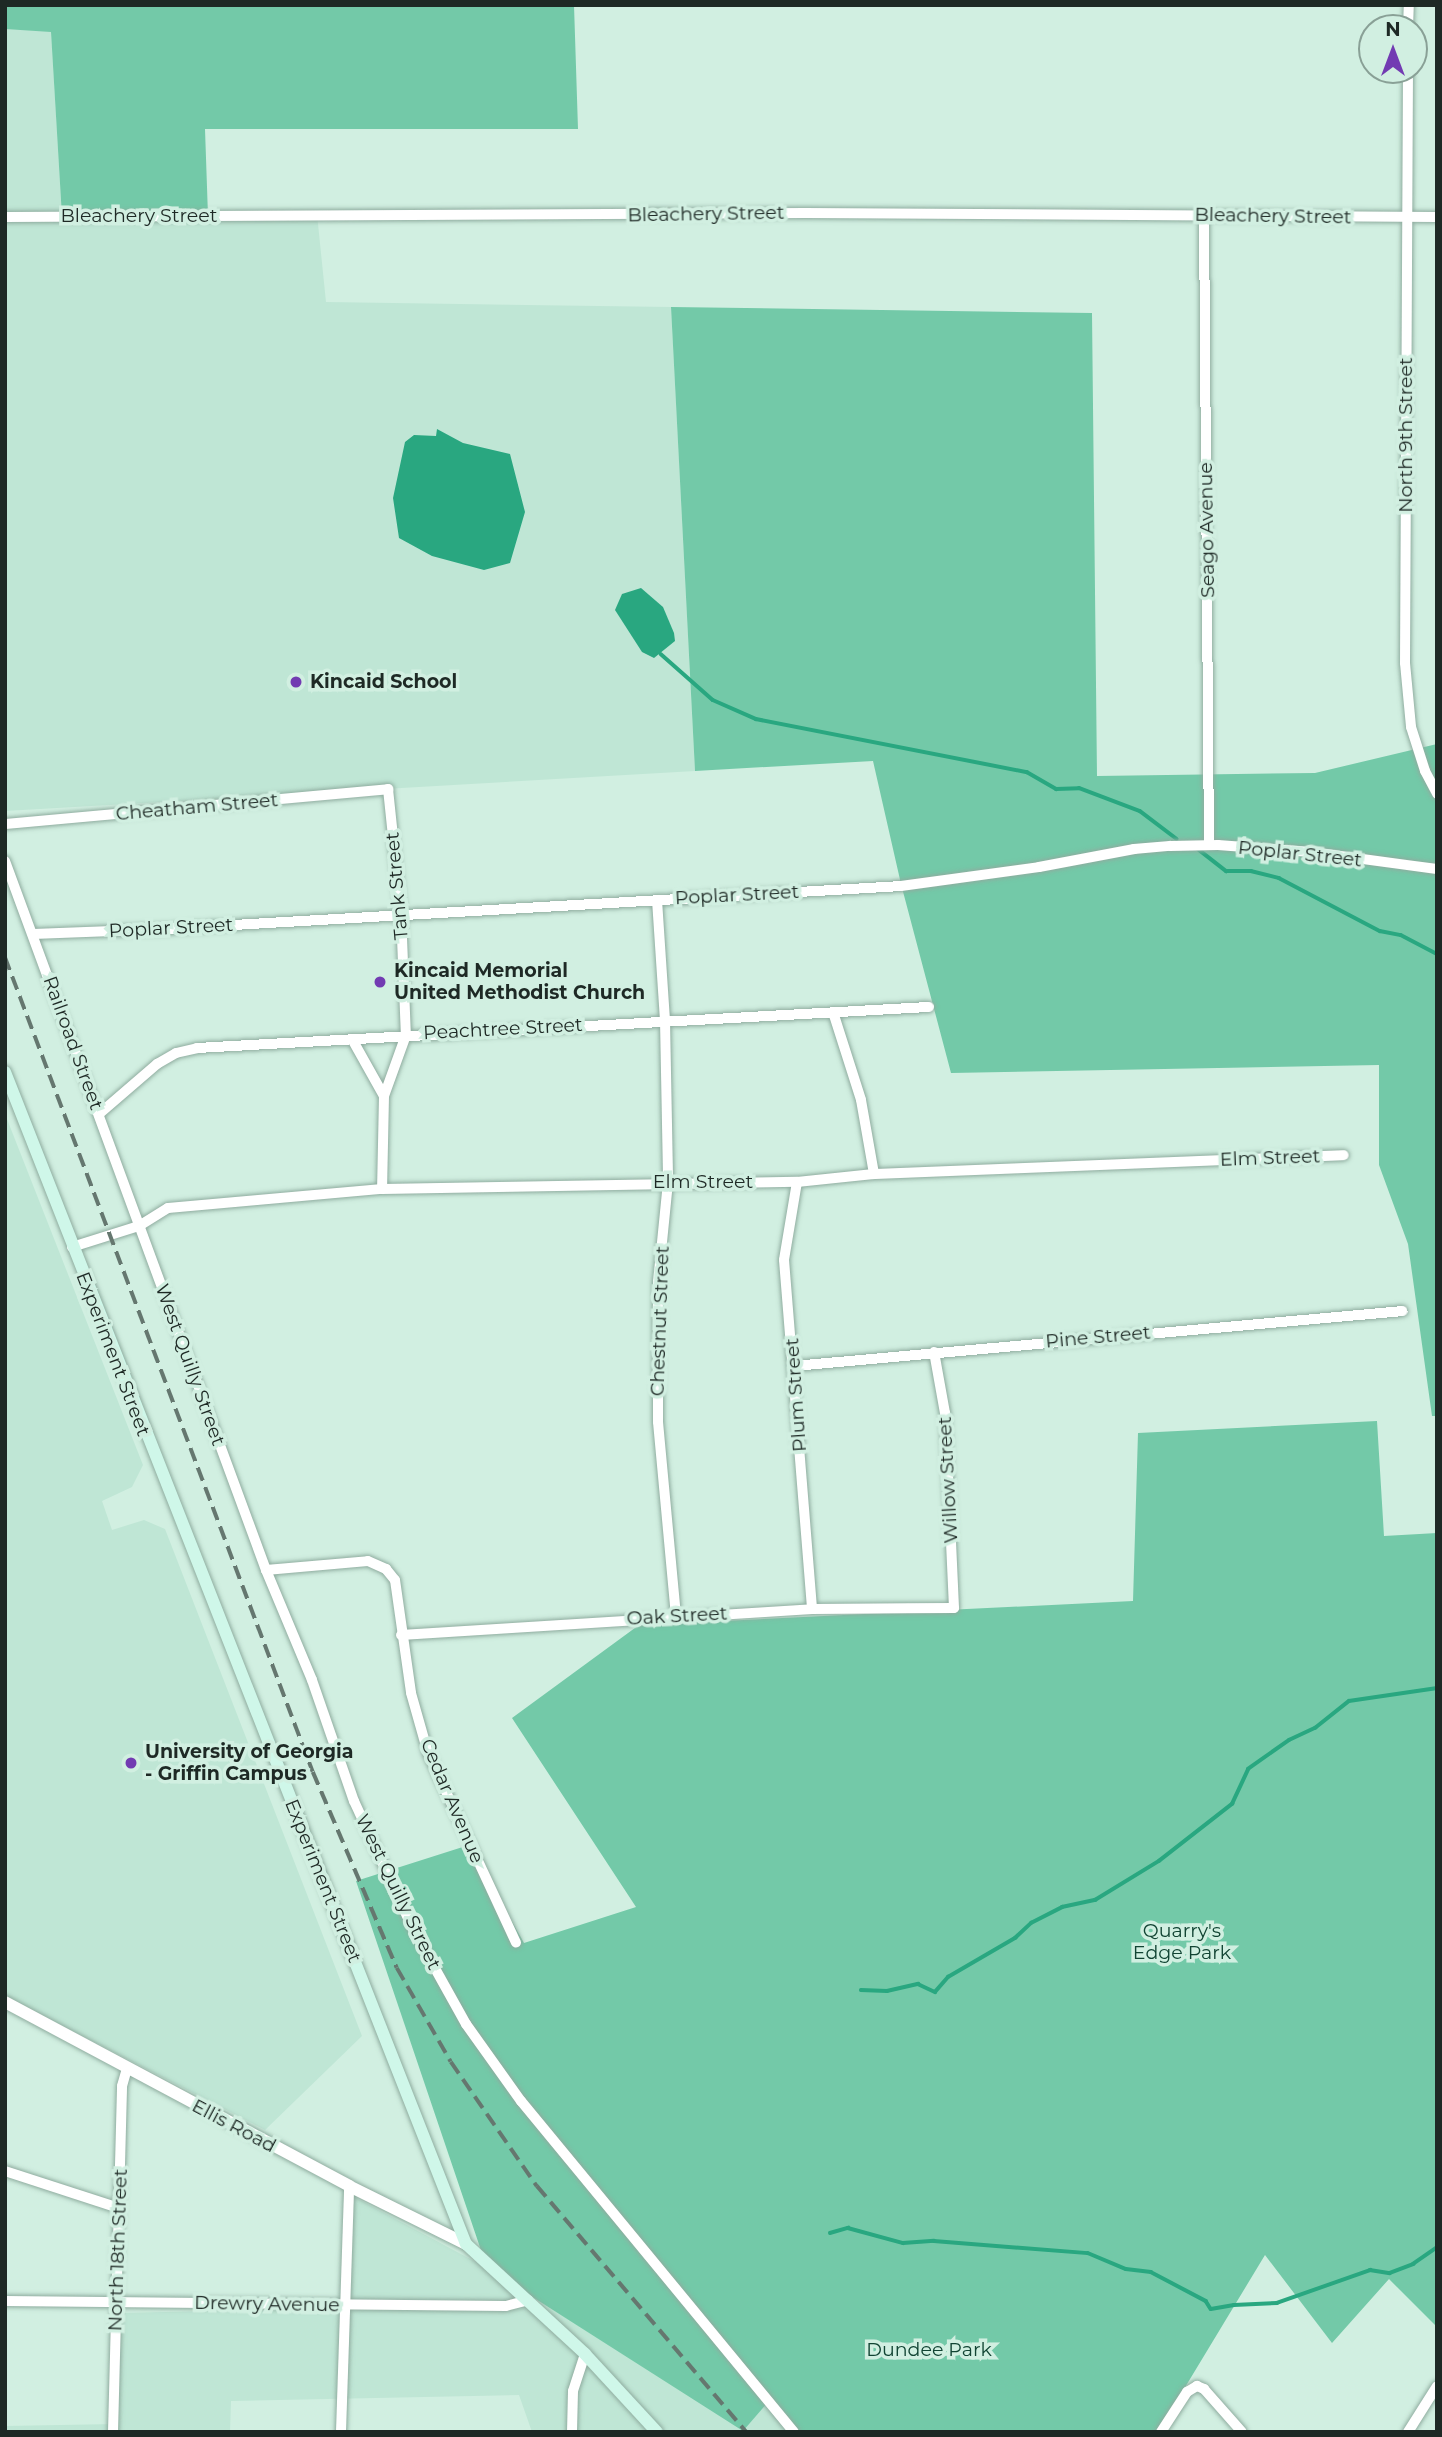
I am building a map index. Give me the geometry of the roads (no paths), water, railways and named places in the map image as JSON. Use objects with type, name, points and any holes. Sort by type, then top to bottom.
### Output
[{"type":"main road","name":"Experiment Street","points":[[5,1072],[466,2244],[585,2354],[657,2432]]},
{"type":"street","name":"North 9th Street","points":[[1408,84],[1405,663],[1411,727],[1424,771],[1437,794]]},
{"type":"street","name":"Bleachery Street","points":[[5,217],[806,213],[1407,219],[1437,217]]},
{"type":"street","name":"Seago Avenue","points":[[1204,215],[1209,845]]},
{"type":"street","name":"Cheatham Street","points":[[5,824],[388,789]]},
{"type":"street","name":"Tank Street","points":[[382,1189],[384,1096],[406,1035],[401,913],[388,789]]},
{"type":"street","name":"Poplar Street","points":[[33,934],[165,929],[401,913],[901,886],[1039,867],[1134,849],[1209,845],[1311,852],[1437,869]]},
{"type":"street","name":"Railroad Street","points":[[5,861],[141,1226]]},
{"type":"street","name":"Chestnut Street","points":[[657,900],[665,1020],[668,1182],[658,1282],[658,1422],[676,1615]]},
{"type":"street","name":"Peachtree Street","points":[[99,1114],[158,1064],[176,1053],[267,1043],[929,1007]]},
{"type":"street","points":[[834,1012],[862,1100],[874,1174]]},
{"type":"street","points":[[352,1040],[384,1096]]},
{"type":"street","name":"Elm Street","points":[[72,1247],[141,1226],[168,1208],[382,1189],[668,1182],[796,1182],[874,1174],[1344,1155]]},
{"type":"street","name":"Plum Street","points":[[796,1182],[784,1261],[812,1609]]},
{"type":"street","name":"West Quilly Street","points":[[141,1226],[266,1570],[312,1680],[354,1801],[412,1927],[466,2024],[521,2101],[794,2432]]},
{"type":"street","name":"Pine Street","points":[[794,1366],[1403,1311]]},
{"type":"street","name":"Willow Street","points":[[934,1352],[945,1413],[954,1608]]},
{"type":"street","name":"Cedar Avenue","points":[[266,1570],[368,1561],[386,1569],[395,1580],[411,1693],[428,1753],[516,1943]]},
{"type":"street","name":"Oak Street","points":[[401,1635],[676,1615],[812,1609],[954,1608]]},
{"type":"street","name":"Ellis Road","points":[[5,2002],[349,2186],[466,2244]]},
{"type":"street","name":"North 18th Street","points":[[113,2432],[122,2086],[127,2069]]},
{"type":"street","points":[[5,2171],[119,2208]]},
{"type":"street","points":[[341,2432],[349,2186]]},
{"type":"street","name":"Drewry Avenue","points":[[5,2301],[506,2306],[528,2300]]},
{"type":"street","points":[[572,2432],[573,2390],[585,2354]]},
{"type":"street","points":[[1161,2432],[1187,2392],[1197,2386],[1204,2389],[1242,2432]]},
{"type":"street","points":[[1408,2432],[1437,2386]]},
{"type":"waterway","points":[[661,654],[713,700],[756,719],[1027,772],[1056,789],[1079,788],[1140,811],[1177,839]]},
{"type":"waterway","points":[[1198,849],[1226,871],[1251,871],[1279,878],[1380,931],[1401,935],[1437,954]]},
{"type":"waterway","points":[[861,1990],[887,1991],[918,1984],[935,1992],[948,1977],[1015,1938],[1031,1923],[1062,1907],[1095,1900],[1159,1861],[1232,1804],[1248,1769],[1289,1740],[1315,1728],[1349,1701],[1437,1688]]},
{"type":"waterway","points":[[830,2233],[848,2228],[903,2243],[934,2241],[1088,2253],[1126,2269],[1151,2272],[1206,2301],[1211,2309],[1277,2303],[1370,2270],[1390,2273],[1413,2264],[1437,2247]]},
{"type":"railway","points":[[5,957],[313,1772],[397,1968],[451,2062],[537,2186],[746,2432]]},
{"type":"place","name":"Kincaid School","points":[[296,682]]},
{"type":"place","name":"Kincaid Memorial United Methodist Church","points":[[380,982]]},
{"type":"place","name":"University of Georgia - Griffin Campus","points":[[131,1763]]},
{"type":"park label","name":"Quarry's Edge Park","points":[[1182,1942]]},
{"type":"park label","name":"Dundee Park","points":[[929,2350]]}]
